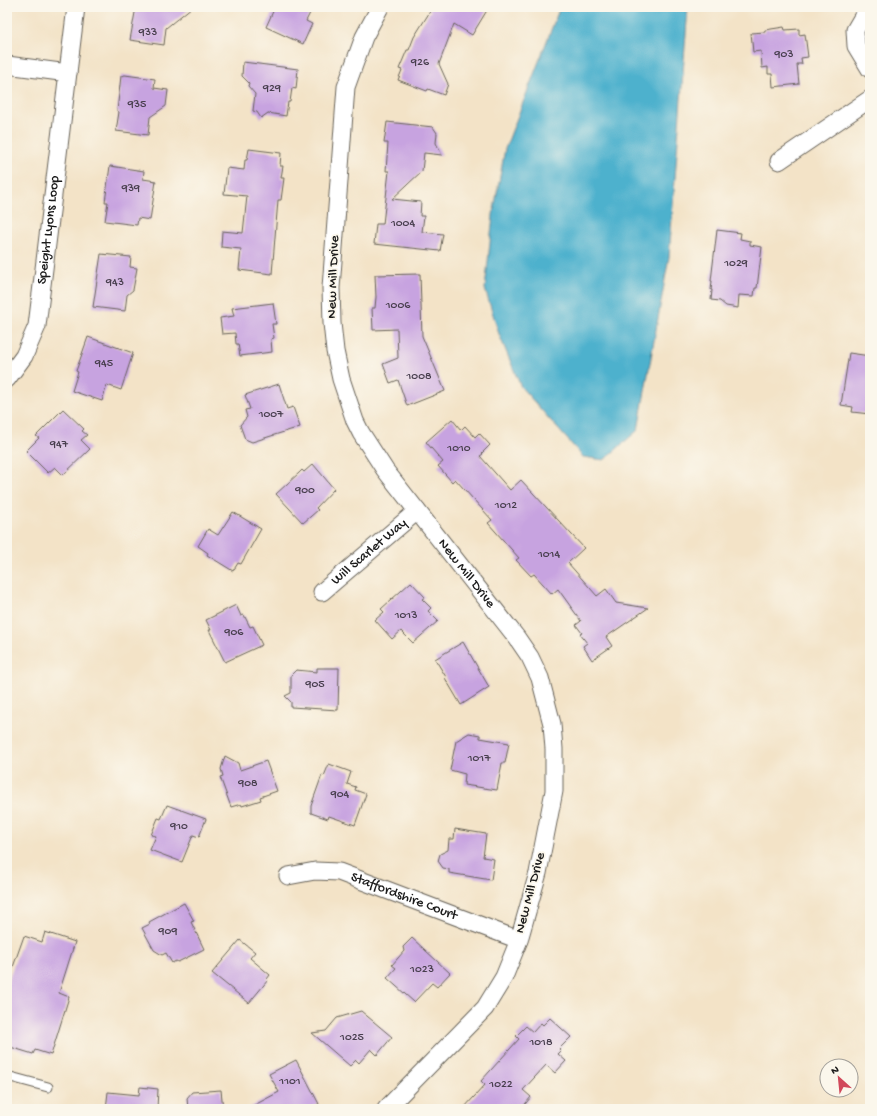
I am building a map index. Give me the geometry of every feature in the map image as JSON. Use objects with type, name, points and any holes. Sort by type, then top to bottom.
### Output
[{"type":"street","name":"Speight Lyons Loop","points":[[7,379],[24,356],[37,326],[76,7]]},
{"type":"street","name":"New Mill Drive","points":[[380,7],[364,37],[346,87],[331,288],[332,323],[335,351],[341,379],[355,421],[385,470],[518,638],[530,657],[540,678],[552,724],[554,749],[554,791],[538,873],[519,940],[504,977],[485,1008],[386,1109]]},
{"type":"street","points":[[870,13],[862,18],[855,30],[856,46],[870,69]]},
{"type":"street","points":[[7,65],[68,73]]},
{"type":"street","points":[[779,161],[870,99]]},
{"type":"street","name":"Will Scarlet Way","points":[[322,592],[417,511]]},
{"type":"street","name":"Staffordshire Court","points":[[288,876],[316,871],[339,872],[519,940]]},
{"type":"lane","points":[[7,1076],[48,1088]]},
{"type":"water","points":[[560,7],[688,7],[669,257],[638,430],[604,460],[583,457],[521,387],[499,334],[485,289],[493,215],[505,149]]},
{"type":"building","points":[[136,7],[192,7],[166,28],[164,45],[130,40]]},
{"type":"building","points":[[275,7],[313,7],[306,21],[312,24],[303,44],[266,27]]},
{"type":"building","points":[[425,7],[489,7],[472,35],[454,24],[439,64],[448,84],[444,95],[428,89],[427,91],[398,80],[402,70],[399,69],[407,50],[409,50],[414,37],[431,10]]},
{"type":"building","points":[[784,27],[785,30],[799,29],[799,35],[805,34],[808,57],[801,58],[802,64],[797,64],[799,84],[773,87],[772,74],[768,74],[768,67],[762,68],[761,51],[753,52],[751,33],[765,32],[765,30]]},
{"type":"building","points":[[243,62],[298,69],[296,89],[292,88],[286,116],[268,113],[261,118],[257,112],[253,111],[255,94],[248,86],[249,83],[242,76]]},
{"type":"building","points":[[125,75],[155,79],[154,88],[168,90],[166,106],[150,117],[148,135],[116,131],[119,112],[117,111],[121,76]]},
{"type":"building","points":[[387,122],[433,127],[437,133],[436,143],[442,155],[424,153],[422,171],[392,199],[421,202],[420,216],[424,216],[422,232],[443,234],[440,251],[374,244],[376,224],[383,224],[389,171],[386,171],[388,143],[384,143]]},
{"type":"building","points":[[249,149],[281,153],[280,166],[283,166],[281,178],[284,178],[281,200],[278,200],[272,274],[239,270],[241,249],[221,247],[222,231],[243,233],[247,196],[224,194],[227,168],[244,170],[245,160],[247,160]]},
{"type":"building","points":[[110,166],[144,171],[143,179],[156,181],[150,220],[138,218],[137,225],[105,221],[108,202],[105,202]]},
{"type":"building","points":[[717,230],[741,233],[740,239],[750,241],[750,245],[762,247],[757,288],[755,288],[754,296],[739,295],[738,308],[726,306],[720,301],[711,300],[711,281]]},
{"type":"building","points":[[101,254],[131,257],[130,267],[137,268],[133,290],[127,295],[125,311],[93,307]]},
{"type":"building","points":[[420,274],[422,336],[445,391],[407,406],[398,380],[390,383],[383,364],[398,358],[397,329],[373,330],[372,308],[375,308],[376,297],[375,275]]},
{"type":"building","points":[[273,303],[276,324],[272,324],[274,338],[271,339],[272,352],[240,356],[238,344],[236,344],[235,333],[222,334],[220,318],[234,316],[232,308]]},
{"type":"building","points":[[88,337],[133,353],[121,390],[107,385],[102,401],[72,391],[78,372],[76,371]]},
{"type":"building","points":[[849,353],[870,356],[870,414],[852,412],[853,407],[841,405]]},
{"type":"building","points":[[279,384],[287,409],[293,407],[300,427],[252,442],[245,439],[240,425],[247,417],[245,410],[250,409],[245,395]]},
{"type":"building","points":[[63,409],[84,429],[82,431],[87,435],[81,440],[90,449],[63,475],[55,467],[48,473],[26,451],[39,438],[36,436]]},
{"type":"building","points":[[452,419],[461,430],[465,426],[475,437],[479,433],[490,445],[480,456],[510,490],[521,480],[584,548],[568,563],[597,596],[606,589],[616,603],[648,608],[606,637],[612,646],[592,660],[583,646],[587,643],[580,634],[582,633],[576,625],[581,621],[558,589],[552,594],[534,574],[531,576],[516,560],[519,558],[488,523],[492,520],[455,479],[452,482],[438,466],[443,462],[426,442]]},
{"type":"building","points":[[313,464],[334,489],[316,508],[318,510],[303,523],[276,494],[302,470],[304,472]]},
{"type":"building","points":[[233,512],[261,529],[241,564],[238,563],[233,571],[207,555],[208,553],[198,546],[208,529],[218,535]]},
{"type":"building","points":[[411,582],[425,597],[422,599],[431,608],[428,611],[438,621],[413,643],[401,631],[392,639],[375,620],[384,612],[381,609]]},
{"type":"building","points":[[236,605],[241,616],[244,615],[250,627],[253,626],[262,645],[225,662],[209,630],[211,630],[206,620]]},
{"type":"building","points":[[463,642],[489,687],[461,705],[435,659]]},
{"type":"building","points":[[317,668],[339,668],[338,710],[291,707],[291,702],[285,696],[291,693],[291,675],[296,670],[317,672]]},
{"type":"building","points":[[469,733],[480,735],[480,738],[509,743],[505,763],[502,763],[497,790],[464,785],[465,774],[450,770],[456,741]]},
{"type":"building","points":[[225,756],[238,763],[240,770],[266,761],[277,791],[260,797],[261,800],[242,806],[241,804],[231,807],[220,777],[223,776],[221,769]]},
{"type":"building","points":[[329,764],[351,772],[347,784],[356,787],[355,790],[366,794],[355,825],[329,816],[328,819],[311,813],[311,806],[322,775],[324,776]]},
{"type":"building","points":[[167,805],[206,819],[199,837],[193,835],[182,862],[150,850],[156,836],[151,835],[158,818],[161,819]]},
{"type":"building","points":[[455,829],[486,834],[483,857],[494,859],[491,880],[449,873],[449,869],[443,868],[438,861],[440,854],[448,850],[449,839],[454,839]]},
{"type":"building","points":[[184,903],[194,921],[191,922],[204,949],[178,962],[176,961],[172,963],[166,953],[162,955],[154,950],[142,928],[150,924],[149,922]]},
{"type":"building","points":[[45,932],[75,942],[59,993],[69,997],[51,1055],[35,1050],[33,1054],[7,1046],[7,984],[24,936],[42,942]]},
{"type":"building","points":[[412,938],[450,973],[437,987],[432,983],[414,1002],[387,978],[396,968],[392,965],[404,951],[403,947]]},
{"type":"building","points":[[240,940],[255,952],[250,958],[270,975],[267,979],[268,980],[249,1003],[212,973]]},
{"type":"building","points":[[361,1011],[392,1037],[377,1055],[371,1049],[359,1063],[356,1060],[350,1066],[312,1033],[326,1031],[337,1018]]},
{"type":"building","points":[[550,1018],[571,1037],[559,1049],[561,1051],[558,1054],[566,1061],[555,1073],[546,1065],[523,1090],[531,1097],[521,1109],[463,1109],[485,1085],[481,1081],[519,1039],[516,1036],[526,1026],[533,1032],[541,1023],[543,1025]]},
{"type":"building","points":[[296,1060],[319,1104],[309,1109],[247,1109],[279,1092],[269,1074]]},
{"type":"building","points":[[140,1087],[158,1089],[157,1109],[106,1109],[108,1092],[139,1095]]},
{"type":"building","points":[[221,1090],[223,1109],[188,1109],[187,1098],[192,1092]]}]
